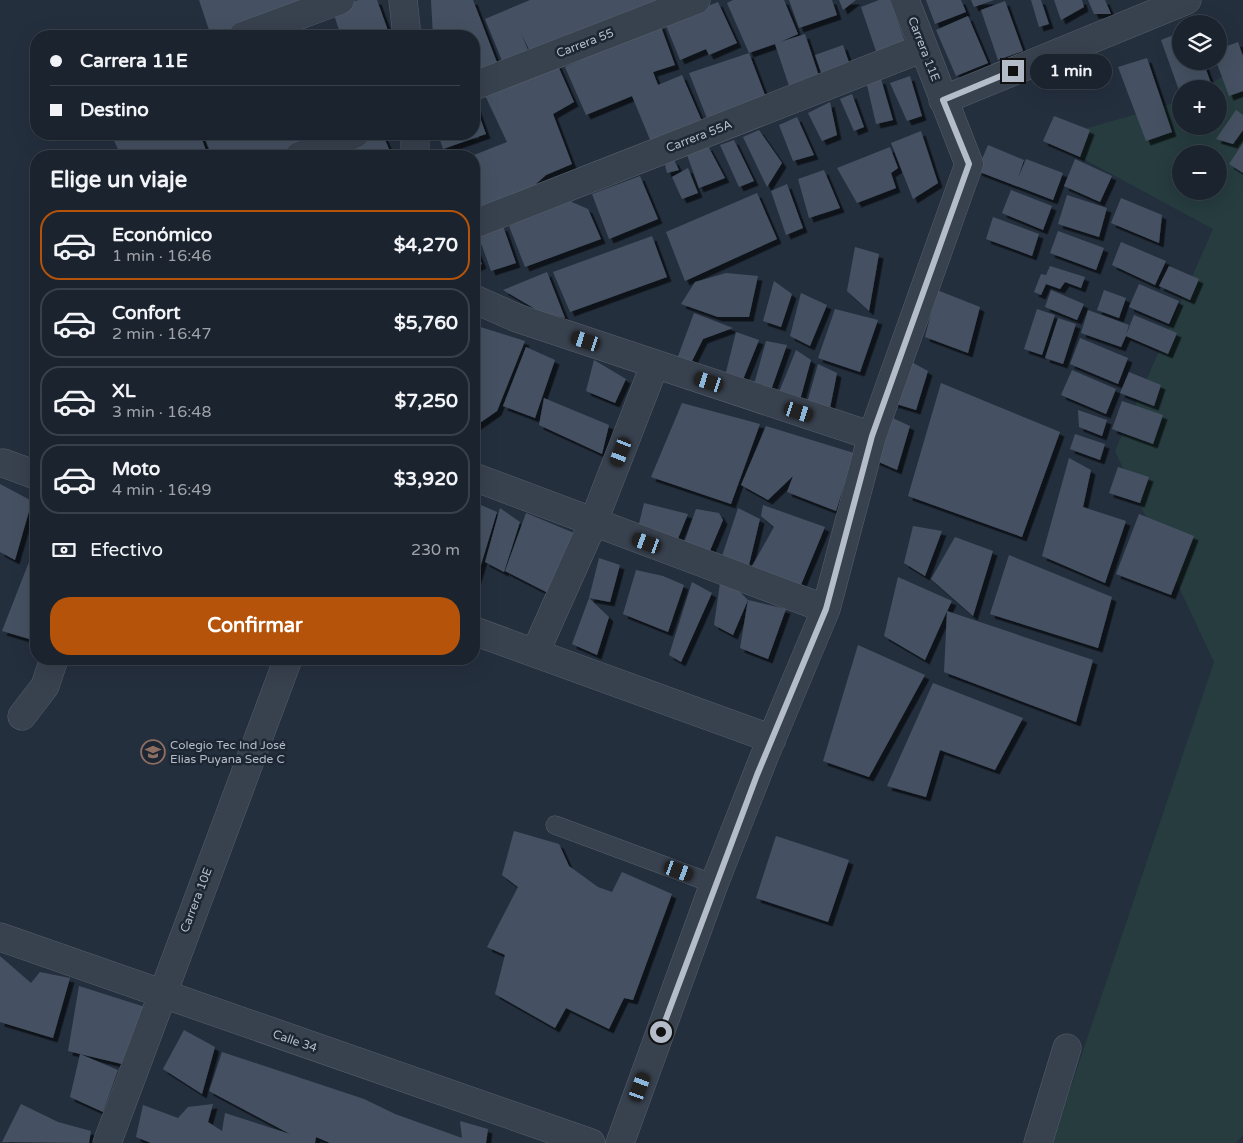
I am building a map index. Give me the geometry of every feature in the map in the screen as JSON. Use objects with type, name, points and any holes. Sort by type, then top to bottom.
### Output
[{"type":"street","points":[[260,30],[340,0]]},
{"type":"street","points":[[403,0],[406,30]]},
{"type":"street","name":"Carrera 55","points":[[480,84],[696,0]]},
{"type":"street","name":"Carrera 11E","points":[[620,1143],[714,884],[826,609],[872,436],[969,164],[905,0]]},
{"type":"street","points":[[943,100],[1187,0]]},
{"type":"street","name":"Carrera 55A","points":[[480,222],[924,48]]},
{"type":"street","points":[[314,150],[340,140]]},
{"type":"street","points":[[480,302],[517,318],[872,436]]},
{"type":"street","points":[[535,653],[593,523],[655,364]]},
{"type":"street","points":[[3,463],[30,473]]},
{"type":"street","points":[[480,479],[826,609]]},
{"type":"street","points":[[480,633],[772,739]]},
{"type":"street","points":[[22,716],[46,686],[52,665]]},
{"type":"street","name":"Carrera 10E","points":[[107,1143],[161,994],[286,665]]},
{"type":"street","name":"Calle 34","points":[[0,937],[590,1143]]},
{"type":"street","points":[[1038,1143],[1067,1048]]},
{"type":"lane","points":[[555,825],[714,884]]},
{"type":"green space","points":[[1243,63],[1243,1135],[1236,1143],[1052,1143],[1214,662],[1115,451],[1213,229],[1080,157],[1043,141],[1172,104],[1172,135],[1227,135],[1227,80],[1217,80]]},
{"type":"building","points":[[199,0],[334,0],[246,30],[209,30]]},
{"type":"building","points":[[358,0],[377,0],[388,30],[339,30],[332,9]]},
{"type":"building","points":[[431,0],[473,0],[498,65],[480,72],[480,30],[433,30]]},
{"type":"building","points":[[530,0],[679,0],[531,54],[521,33],[533,62],[507,73],[485,19]]},
{"type":"building","points":[[733,0],[784,0],[798,34],[780,42],[805,34],[820,79],[790,89],[775,44],[749,53],[727,3]]},
{"type":"building","points":[[789,0],[832,0],[837,15],[799,28]]},
{"type":"building","points":[[839,0],[856,0],[843,10]]},
{"type":"building","points":[[879,0],[890,0],[907,47],[878,57],[861,7]]},
{"type":"building","points":[[926,0],[961,0],[966,12],[935,24]]},
{"type":"building","points":[[971,0],[994,0],[974,7]]},
{"type":"building","points":[[1031,0],[1041,0],[1049,24],[1039,27]]},
{"type":"building","points":[[1054,0],[1082,0],[1084,7],[1061,20]]},
{"type":"building","points":[[1088,0],[1105,0],[1111,14],[1094,14]]},
{"type":"building","points":[[1005,1],[1023,51],[998,60],[981,10]]},
{"type":"building","points":[[718,2],[737,43],[709,55],[706,49],[680,60],[665,23]]},
{"type":"building","points":[[968,16],[988,63],[956,76],[936,30]]},
{"type":"building","points":[[660,24],[675,65],[653,72],[658,85],[682,75],[704,126],[653,147],[632,96],[586,115],[565,67]]},
{"type":"building","points":[[1172,36],[1172,70],[1206,70],[1210,80],[1175,80],[1161,40]]},
{"type":"building","points":[[1238,42],[1243,56],[1243,91],[1229,96],[1227,80],[1223,80],[1219,70],[1227,70],[1227,46]]},
{"type":"building","points":[[843,45],[852,71],[824,81],[815,55]]},
{"type":"building","points":[[749,53],[768,103],[710,126],[689,73]]},
{"type":"building","points":[[1147,58],[1172,132],[1146,141],[1118,67]]},
{"type":"building","points":[[555,59],[574,102],[553,114],[572,164],[546,175],[527,192],[480,211],[480,153],[507,142],[482,89]]},
{"type":"building","points":[[910,76],[922,116],[907,121],[890,83]]},
{"type":"building","points":[[881,79],[893,120],[876,124],[867,85]]},
{"type":"building","points":[[852,94],[864,127],[854,131],[840,99]]},
{"type":"building","points":[[830,102],[837,135],[822,141],[808,113]]},
{"type":"building","points":[[1236,110],[1243,115],[1243,130],[1233,144],[1216,139],[1219,135],[1227,135],[1227,123]]},
{"type":"building","points":[[1054,116],[1090,130],[1080,157],[1043,141]]},
{"type":"building","points":[[797,117],[814,155],[793,161],[779,125]]},
{"type":"building","points":[[480,118],[486,134],[480,136]]},
{"type":"building","points":[[759,130],[782,163],[767,187],[743,137]]},
{"type":"building","points":[[921,131],[938,183],[913,199],[891,143]]},
{"type":"building","points":[[114,140],[202,140],[206,150],[118,150]]},
{"type":"building","points":[[205,140],[316,140],[290,150],[210,150]]},
{"type":"building","points":[[370,140],[385,140],[389,150],[344,150]]},
{"type":"building","points":[[440,140],[469,140],[443,149]]},
{"type":"building","points":[[734,140],[754,181],[739,187],[720,145]]},
{"type":"building","points":[[1243,143],[1243,173],[1229,164]]},
{"type":"building","points":[[988,145],[1024,160],[1018,178],[1026,159],[1063,173],[1053,200],[977,171]]},
{"type":"building","points":[[708,146],[725,178],[699,188],[687,155]]},
{"type":"building","points":[[890,147],[898,168],[891,173],[896,188],[857,203],[837,168]]},
{"type":"building","points":[[1075,159],[1112,176],[1100,202],[1064,186]]},
{"type":"building","points":[[674,160],[679,170],[667,173],[665,165]]},
{"type":"building","points":[[688,168],[698,193],[682,199],[672,177]]},
{"type":"building","points":[[824,170],[840,208],[809,218],[798,179]]},
{"type":"building","points":[[640,176],[658,219],[609,239],[592,194]]},
{"type":"building","points":[[787,184],[803,228],[786,235],[771,191]]},
{"type":"building","points":[[1011,190],[1052,206],[1043,230],[1002,213]]},
{"type":"building","points":[[757,193],[777,239],[685,281],[666,232]]},
{"type":"building","points":[[1067,195],[1107,208],[1099,237],[1058,224]]},
{"type":"building","points":[[1121,198],[1162,215],[1159,243],[1111,223]]},
{"type":"building","points":[[565,199],[588,209],[601,239],[525,267],[509,226]]},
{"type":"building","points":[[993,217],[1039,234],[1032,256],[986,239]]},
{"type":"building","points":[[503,226],[516,263],[491,271],[480,241],[480,234]]},
{"type":"building","points":[[1058,231],[1104,248],[1096,270],[1050,253]]},
{"type":"building","points":[[652,236],[667,277],[570,312],[553,272]]},
{"type":"building","points":[[1121,242],[1166,261],[1155,285],[1112,265]]},
{"type":"building","points":[[855,247],[879,254],[869,311],[847,291]]},
{"type":"building","points":[[1050,266],[1085,277],[1081,288],[1065,282],[1060,289],[1046,284],[1041,295],[1034,292],[1041,274],[1046,275]]},
{"type":"building","points":[[1169,266],[1199,279],[1190,300],[1159,286]]},
{"type":"building","points":[[547,272],[565,318],[542,313],[503,290]]},
{"type":"building","points":[[726,273],[758,276],[749,317],[718,317],[681,304],[695,282]]},
{"type":"building","points":[[774,281],[792,294],[781,327],[763,321]]},
{"type":"building","points":[[1139,284],[1179,301],[1169,324],[1129,307]]},
{"type":"building","points":[[937,290],[980,307],[968,353],[925,337]]},
{"type":"building","points":[[1051,290],[1084,304],[1077,320],[1045,307]]},
{"type":"building","points":[[1104,290],[1126,298],[1119,318],[1097,310]]},
{"type":"building","points":[[801,293],[827,305],[810,346],[790,336]]},
{"type":"building","points":[[835,309],[878,320],[860,372],[818,358]]},
{"type":"building","points":[[1037,309],[1055,315],[1042,355],[1024,349]]},
{"type":"building","points":[[1088,310],[1129,325],[1126,335],[1134,315],[1177,333],[1168,354],[1126,336],[1121,347],[1081,333]]},
{"type":"building","points":[[694,313],[733,328],[703,339],[690,365],[677,359]]},
{"type":"building","points":[[1058,318],[1076,324],[1063,364],[1045,358]]},
{"type":"building","points":[[480,327],[525,341],[497,411],[480,423]]},
{"type":"building","points":[[736,332],[759,340],[742,382],[725,376]]},
{"type":"building","points":[[1080,338],[1128,358],[1118,384],[1070,364]]},
{"type":"building","points":[[766,341],[787,345],[770,393],[753,388]]},
{"type":"building","points":[[526,347],[555,360],[535,418],[503,406]]},
{"type":"building","points":[[796,350],[811,360],[800,400],[779,392]]},
{"type":"building","points":[[906,359],[928,371],[916,410],[893,403]]},
{"type":"building","points":[[594,360],[626,379],[615,403],[586,391]]},
{"type":"building","points":[[818,364],[837,373],[829,413],[807,403]]},
{"type":"building","points":[[1072,370],[1116,389],[1106,414],[1061,395]]},
{"type":"building","points":[[1129,372],[1161,385],[1154,406],[1120,393]]},
{"type":"building","points":[[941,383],[1060,432],[1022,537],[908,496]]},
{"type":"building","points":[[544,398],[609,425],[602,454],[539,425]]},
{"type":"building","points":[[1122,401],[1163,415],[1153,444],[1112,429]]},
{"type":"building","points":[[682,403],[760,424],[731,504],[651,477]]},
{"type":"building","points":[[1078,410],[1107,420],[1102,436],[1079,427]]},
{"type":"building","points":[[886,415],[910,426],[897,470],[872,459]]},
{"type":"building","points":[[766,426],[854,453],[836,511],[787,492],[793,476],[768,500],[741,485]]},
{"type":"building","points":[[1075,434],[1105,444],[1100,460],[1070,449]]},
{"type":"building","points":[[1069,458],[1091,470],[1083,507],[1126,521],[1105,583],[1042,556]]},
{"type":"building","points":[[1118,467],[1149,477],[1140,503],[1109,493]]},
{"type":"building","points":[[0,484],[30,500],[30,508],[15,560],[0,552]]},
{"type":"building","points":[[644,503],[688,514],[677,541],[638,528]]},
{"type":"building","points":[[480,505],[497,512],[480,568]]},
{"type":"building","points":[[763,505],[825,527],[798,592],[752,566],[774,527],[761,516]]},
{"type":"building","points":[[500,508],[520,522],[504,572],[485,562]]},
{"type":"building","points":[[738,508],[760,519],[748,569],[722,556]]},
{"type":"building","points":[[696,509],[719,513],[723,520],[709,553],[684,543]]},
{"type":"building","points":[[526,513],[574,533],[554,596],[505,571]]},
{"type":"building","points":[[1139,514],[1194,536],[1171,595],[1116,574]]},
{"type":"building","points":[[913,526],[942,531],[925,576],[904,563]]},
{"type":"building","points":[[955,537],[993,551],[973,616],[931,579]]},
{"type":"building","points":[[1009,555],[1112,597],[1098,648],[990,614]]},
{"type":"building","points":[[599,558],[620,565],[610,602],[589,598]]},
{"type":"building","points":[[30,559],[30,639],[2,631]]},
{"type":"building","points":[[636,570],[663,576],[684,585],[668,632],[623,614]]},
{"type":"building","points":[[898,577],[952,601],[925,660],[884,636]]},
{"type":"building","points":[[692,582],[712,593],[681,662],[669,655]]},
{"type":"building","points":[[720,583],[737,589],[748,600],[733,635],[714,625]]},
{"type":"building","points":[[589,598],[609,617],[597,655],[572,644]]},
{"type":"building","points":[[748,600],[786,609],[768,659],[740,648]]},
{"type":"building","points":[[947,611],[1093,660],[1076,722],[944,672]]},
{"type":"building","points":[[858,645],[925,675],[869,777],[823,761]]},
{"type":"building","points":[[933,683],[1023,718],[995,770],[940,750],[926,797],[887,786]]},
{"type":"building","points":[[514,831],[559,844],[569,866],[598,887],[612,892],[622,872],[672,894],[633,1000],[624,998],[609,1029],[566,1008],[555,1028],[495,994],[505,955],[487,947],[518,887],[502,875]]},
{"type":"building","points":[[776,836],[849,860],[828,922],[756,898]]},
{"type":"building","points":[[0,956],[31,983],[40,972],[70,978],[53,1038],[0,1022]]},
{"type":"building","points":[[79,986],[145,1007],[122,1064],[68,1051]]},
{"type":"building","points":[[184,1030],[215,1047],[202,1094],[163,1069]]},
{"type":"building","points":[[222,1052],[364,1099],[395,1114],[462,1138],[460,1121],[488,1129],[486,1143],[330,1143],[316,1137],[315,1143],[151,1143],[136,1137],[143,1105],[178,1118],[188,1107],[213,1104],[208,1122],[222,1131],[225,1113],[290,1134],[209,1091]]},
{"type":"building","points":[[80,1054],[118,1070],[103,1112],[70,1097]]},
{"type":"building","points":[[21,1104],[58,1122],[91,1131],[89,1143],[2,1142]]},
{"type":"place","name":"Colegio Tec Ind José Elias Puyana Sede C","points":[[153,752]]},
{"type":"route","points":[[661,1032],[714,884],[764,757],[826,609],[872,436],[969,164],[943,100],[1013,71]]}]
